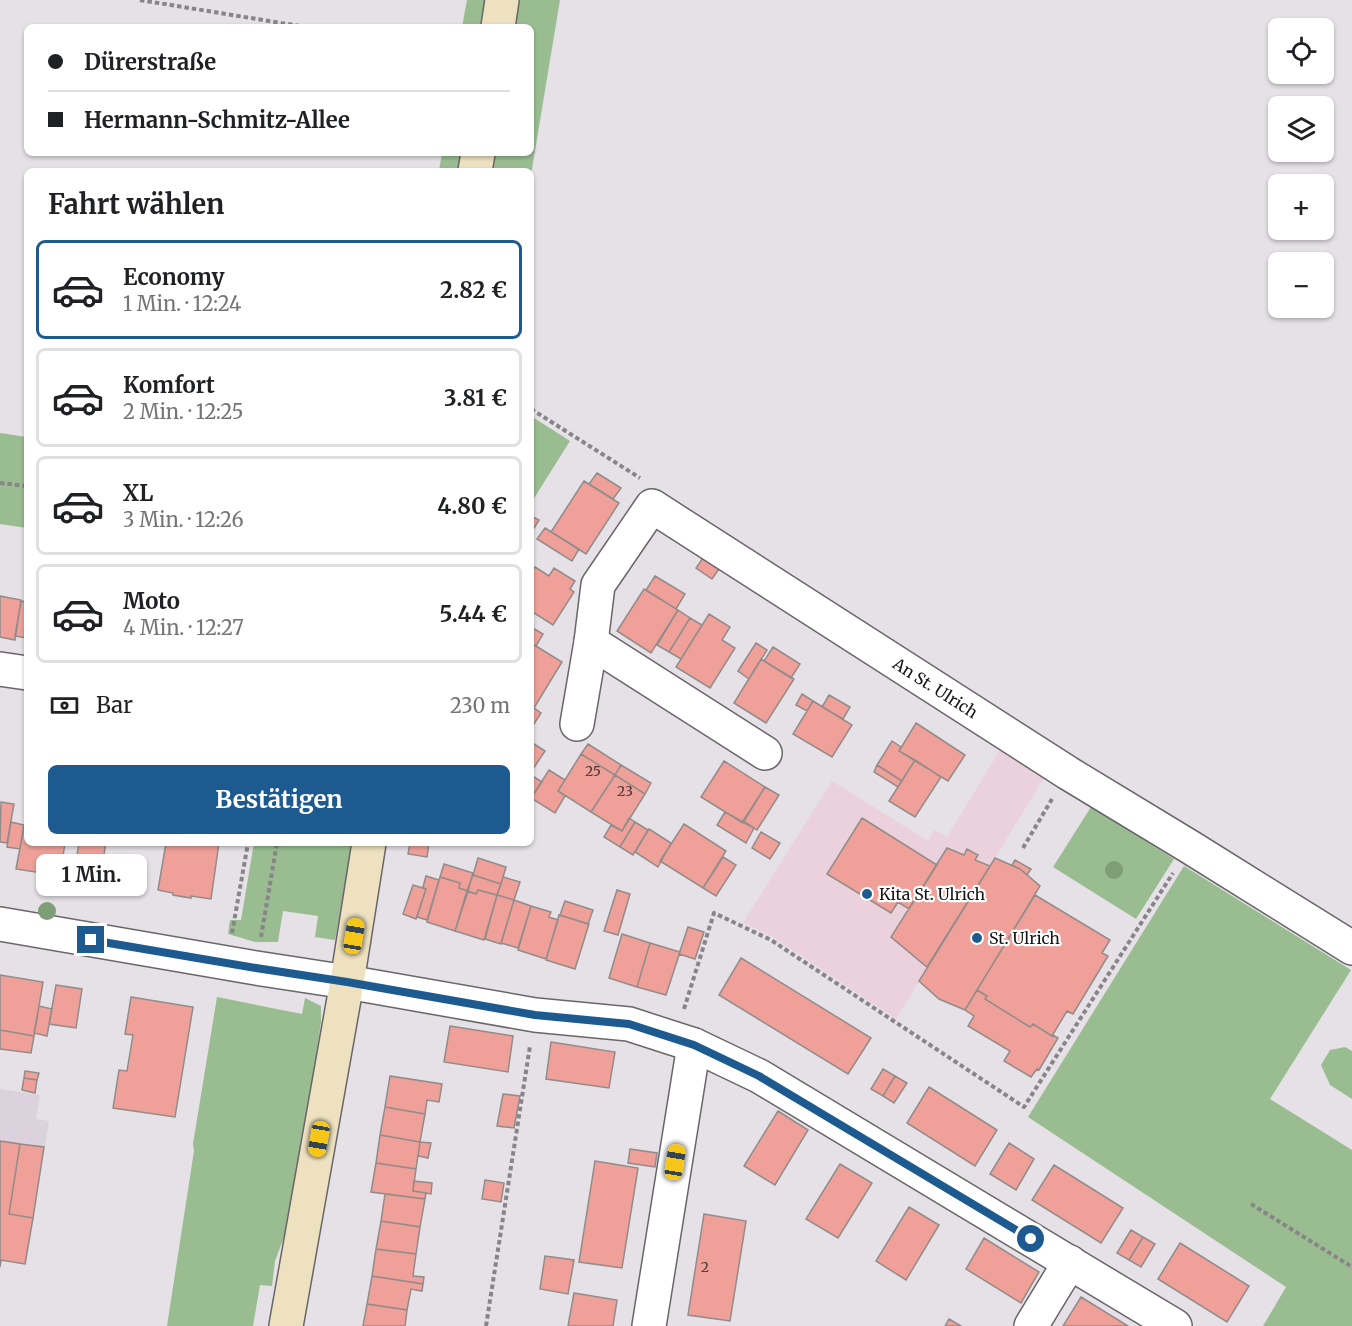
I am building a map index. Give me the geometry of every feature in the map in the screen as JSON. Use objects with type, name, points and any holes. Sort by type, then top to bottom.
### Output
[{"type":"main road","points":[[498,24],[502,0]]},
{"type":"main road","points":[[286,1326],[347,982],[369,846]]},
{"type":"street","points":[[577,724],[598,585],[652,506]]},
{"type":"street","name":"An St. Ulrich","points":[[652,506],[1068,773],[1352,948]]},
{"type":"street","points":[[591,642],[765,753]]},
{"type":"street","points":[[0,669],[24,673]]},
{"type":"street","points":[[0,924],[535,1015],[629,1024],[694,1045],[759,1076],[1175,1326]]},
{"type":"street","points":[[649,1326],[694,1045]]},
{"type":"street","points":[[1031,1326],[1070,1262]]},
{"type":"path","points":[[140,0],[288,24]]},
{"type":"path","points":[[534,411],[644,481],[652,506]]},
{"type":"path","points":[[0,483],[24,486]]},
{"type":"path","points":[[1023,848],[1068,773]]},
{"type":"path","points":[[241,966],[248,846]]},
{"type":"path","points":[[241,966],[276,846]]},
{"type":"path","points":[[694,1045],[679,1022],[714,913],[771,940],[1024,1107],[1190,847]]},
{"type":"path","points":[[486,1326],[535,1015]]},
{"type":"path","points":[[1251,1204],[1352,1267]]},
{"type":"shaded area","name":"Kita St. Ulrich","points":[[1000,750],[1044,778],[896,1019],[773,937],[743,923],[832,781],[928,841],[935,830],[947,837]]},
{"type":"shaded area","points":[[0,1089],[40,1095],[36,1119],[49,1121],[26,1265],[2,1261],[0,1271]]},
{"type":"green space","points":[[467,0],[486,0],[482,24],[463,24]]},
{"type":"green space","points":[[517,0],[560,0],[532,168],[490,168],[492,156],[534,156],[534,24],[513,24]]},
{"type":"green space","points":[[442,156],[462,156],[460,168],[440,168]]},
{"type":"green space","points":[[534,418],[570,441],[534,498]]},
{"type":"green space","points":[[0,433],[24,437],[24,528],[0,524]]},
{"type":"green space","points":[[1091,807],[1174,859],[1136,919],[1053,867]]},
{"type":"green space","points":[[253,846],[353,846],[335,940],[315,937],[318,916],[283,911],[278,942],[255,942],[228,934],[230,920],[241,920]]},
{"type":"green space","points":[[1184,866],[1351,970],[1270,1099],[1352,1150],[1352,1326],[1263,1326],[1286,1287],[1028,1117]]},
{"type":"green space","points":[[217,997],[302,1014],[305,998],[321,1006],[321,1022],[293,1213],[275,1261],[272,1286],[260,1285],[253,1326],[167,1326],[194,1151],[193,1144]]},
{"type":"green space","points":[[1345,1047],[1352,1051],[1352,1099],[1330,1085],[1321,1065],[1330,1050]]},
{"type":"building","points":[[597,473],[621,488],[613,499],[589,484]]},
{"type":"building","points":[[584,481],[619,503],[586,554],[551,532]]},
{"type":"building","points":[[534,518],[539,520],[534,528]]},
{"type":"building","points":[[545,528],[579,549],[572,561],[537,539]]},
{"type":"building","points":[[705,555],[721,566],[712,579],[696,568]]},
{"type":"building","points":[[535,567],[549,576],[554,568],[575,581],[570,589],[574,592],[553,625],[534,613]]},
{"type":"building","points":[[655,576],[685,594],[676,609],[646,590]]},
{"type":"building","points":[[644,589],[678,610],[651,653],[617,631]]},
{"type":"building","points":[[0,596],[21,600],[15,640],[0,637]]},
{"type":"building","points":[[21,601],[24,602],[24,638],[15,636]]},
{"type":"building","points":[[678,610],[690,618],[669,652],[657,645]]},
{"type":"building","points":[[709,614],[730,627],[722,640],[735,648],[710,688],[676,667]]},
{"type":"building","points":[[690,618],[702,625],[681,659],[669,652]]},
{"type":"building","points":[[534,629],[543,634],[536,646],[534,645]]},
{"type":"building","points":[[756,643],[767,650],[749,679],[738,671]]},
{"type":"building","points":[[534,645],[562,662],[534,708]]},
{"type":"building","points":[[773,647],[800,664],[791,678],[764,661]]},
{"type":"building","points":[[761,659],[794,679],[766,723],[734,703]]},
{"type":"building","points":[[802,694],[813,701],[807,711],[796,705]]},
{"type":"building","points":[[829,695],[850,707],[843,719],[822,707]]},
{"type":"building","points":[[813,701],[852,725],[832,757],[793,734]]},
{"type":"building","points":[[534,708],[541,713],[534,724]]},
{"type":"building","points":[[916,723],[965,755],[948,781],[899,751]]},
{"type":"building","points":[[892,741],[901,747],[899,751],[915,760],[902,781],[877,765]]},
{"type":"building","points":[[534,744],[545,751],[534,768]]},
{"type":"building","points":[[588,744],[621,765],[615,775],[581,754]]},
{"type":"building","points":[[581,754],[615,775],[591,812],[558,791]]},
{"type":"building","points":[[915,760],[941,777],[915,817],[889,801]]},
{"type":"building","points":[[724,761],[765,787],[743,823],[701,797]]},
{"type":"building","points":[[621,765],[651,783],[645,794],[615,775]]},
{"type":"building","points":[[877,765],[902,781],[898,787],[874,772]]},
{"type":"building","points":[[549,770],[565,780],[558,791],[565,796],[555,813],[534,800],[534,793]]},
{"type":"building","points":[[615,775],[645,794],[622,831],[591,812]]},
{"type":"building","points":[[534,777],[542,782],[534,794]]},
{"type":"building","points":[[765,787],[779,795],[757,830],[743,821]]},
{"type":"building","points":[[1,802],[14,804],[7,843],[0,842]]},
{"type":"building","points":[[725,812],[754,828],[746,843],[717,825]]},
{"type":"building","points":[[629,818],[635,822],[620,847],[604,837],[611,825],[622,831]]},
{"type":"building","points":[[862,818],[937,865],[909,909],[898,902],[891,913],[827,874]]},
{"type":"building","points":[[11,822],[24,825],[20,849],[7,847]]},
{"type":"building","points":[[635,822],[648,830],[633,855],[620,847]]},
{"type":"building","points":[[684,824],[726,851],[703,888],[660,861]]},
{"type":"building","points":[[649,829],[671,843],[658,867],[635,852]]},
{"type":"building","points":[[23,832],[24,846],[65,846],[60,876],[16,869]]},
{"type":"building","points":[[761,832],[780,843],[770,859],[752,848]]},
{"type":"building","points":[[78,846],[105,846],[99,883],[73,879]]},
{"type":"building","points":[[165,846],[219,846],[211,899],[173,895],[173,893],[158,890]]},
{"type":"building","points":[[409,846],[429,846],[427,857],[408,854]]},
{"type":"building","points":[[947,848],[964,855],[967,849],[978,855],[975,860],[990,866],[927,967],[891,937]]},
{"type":"building","points":[[723,857],[736,865],[716,896],[703,888]]},
{"type":"building","points":[[478,858],[506,867],[501,884],[473,875]]},
{"type":"building","name":"St. Ulrich","points":[[995,858],[1020,869],[1040,886],[965,1010],[939,999],[919,981]]},
{"type":"building","points":[[1015,860],[1031,869],[1027,875],[1012,865]]},
{"type":"building","points":[[444,864],[473,873],[468,891],[459,888],[460,883],[440,877]]},
{"type":"building","points":[[473,875],[501,884],[497,895],[478,890],[476,894],[467,891]]},
{"type":"building","points":[[426,876],[439,880],[427,920],[417,917],[426,889],[423,887]]},
{"type":"building","points":[[440,877],[460,883],[459,888],[468,891],[455,931],[427,922]]},
{"type":"building","points":[[503,877],[520,882],[514,900],[497,895]]},
{"type":"building","points":[[413,885],[426,889],[416,919],[403,914]]},
{"type":"building","points":[[478,890],[497,895],[484,940],[455,931],[467,891],[476,894]]},
{"type":"building","points":[[617,890],[630,894],[618,935],[604,931]]},
{"type":"building","points":[[497,895],[514,900],[501,944],[485,939]]},
{"type":"building","points":[[1035,895],[1110,940],[1102,953],[1108,956],[1073,1014],[1067,1011],[1052,1036],[1033,1024],[1030,1027],[985,999],[987,996],[977,990]]},
{"type":"building","points":[[514,900],[531,906],[518,948],[501,943]]},
{"type":"building","points":[[565,901],[593,910],[588,924],[560,915]]},
{"type":"building","points":[[531,906],[551,912],[549,917],[558,920],[546,959],[518,950]]},
{"type":"building","points":[[559,915],[589,924],[575,969],[546,960]]},
{"type":"building","points":[[688,927],[704,932],[695,959],[679,954]]},
{"type":"building","points":[[622,934],[650,943],[637,987],[609,978]]},
{"type":"building","points":[[650,943],[680,952],[666,995],[637,987]]},
{"type":"building","points":[[741,958],[871,1038],[848,1074],[719,995]]},
{"type":"building","points":[[0,975],[43,982],[34,1036],[0,1030]]},
{"type":"building","points":[[56,985],[82,989],[76,1028],[49,1024]]},
{"type":"building","points":[[977,990],[987,996],[985,999],[1030,1027],[1033,1024],[1058,1038],[1039,1070],[1037,1069],[1031,1077],[1004,1061],[1010,1051],[968,1026],[974,1016],[965,1010]]},
{"type":"building","points":[[131,997],[193,1007],[175,1117],[113,1108],[119,1070],[127,1071],[133,1035],[125,1034]]},
{"type":"building","points":[[39,1006],[52,1009],[47,1036],[34,1033]]},
{"type":"building","points":[[450,1026],[513,1036],[508,1072],[444,1062]]},
{"type":"building","points":[[0,1030],[34,1036],[31,1053],[0,1049]]},
{"type":"building","points":[[551,1042],[615,1052],[609,1088],[546,1079]]},
{"type":"building","points":[[883,1069],[895,1076],[883,1096],[871,1089]]},
{"type":"building","points":[[25,1071],[39,1073],[37,1080],[24,1078]]},
{"type":"building","points":[[390,1076],[442,1084],[439,1102],[427,1100],[425,1114],[385,1107]]},
{"type":"building","points":[[895,1076],[907,1083],[894,1103],[883,1096]]},
{"type":"building","points":[[24,1078],[37,1080],[35,1093],[22,1090]]},
{"type":"building","points":[[929,1087],[997,1130],[975,1166],[907,1123]]},
{"type":"building","points":[[503,1094],[520,1096],[514,1128],[497,1126]]},
{"type":"building","points":[[385,1107],[425,1114],[420,1142],[380,1135]]},
{"type":"building","points":[[778,1111],[808,1130],[775,1185],[744,1166]]},
{"type":"building","points":[[380,1135],[420,1142],[416,1169],[376,1163]]},
{"type":"building","points":[[0,1141],[20,1144],[9,1214],[33,1218],[25,1264],[1,1260],[0,1267]]},
{"type":"building","points":[[420,1142],[431,1143],[428,1158],[418,1156]]},
{"type":"building","points":[[1009,1143],[1034,1159],[1016,1190],[990,1174]]},
{"type":"building","points":[[20,1144],[44,1147],[33,1218],[9,1214]]},
{"type":"building","points":[[630,1149],[657,1153],[655,1167],[628,1163]]},
{"type":"building","points":[[595,1161],[638,1168],[622,1268],[579,1262]]},
{"type":"building","points":[[376,1163],[416,1169],[413,1191],[426,1193],[425,1199],[371,1192]]},
{"type":"building","points":[[840,1164],[872,1183],[838,1238],[806,1219]]},
{"type":"building","points":[[1054,1165],[1123,1208],[1101,1243],[1032,1200]]},
{"type":"building","points":[[485,1180],[504,1183],[501,1202],[482,1199]]},
{"type":"building","points":[[414,1181],[432,1183],[431,1194],[413,1191]]},
{"type":"building","points":[[385,1194],[425,1199],[420,1227],[381,1221]]},
{"type":"building","points":[[909,1207],[939,1225],[906,1280],[876,1261]]},
{"type":"building","points":[[704,1214],[746,1221],[730,1321],[688,1315]]},
{"type":"building","points":[[381,1221],[420,1227],[416,1254],[376,1249]]},
{"type":"building","points":[[1131,1230],[1143,1237],[1129,1260],[1117,1253]]},
{"type":"building","points":[[1143,1237],[1155,1244],[1141,1267],[1129,1260]]},
{"type":"building","points":[[984,1238],[1039,1272],[1021,1303],[966,1269]]},
{"type":"building","points":[[1180,1243],[1249,1286],[1227,1322],[1158,1279]]},
{"type":"building","points":[[376,1249],[416,1254],[413,1276],[424,1277],[423,1284],[372,1276]]},
{"type":"building","points":[[545,1256],[574,1260],[568,1294],[540,1289]]},
{"type":"building","points":[[372,1276],[423,1284],[422,1291],[411,1289],[407,1310],[367,1304]]},
{"type":"building","points":[[574,1293],[617,1300],[613,1326],[568,1326]]},
{"type":"building","points":[[1081,1297],[1128,1326],[1063,1326]]},
{"type":"building","points":[[367,1304],[407,1310],[405,1326],[363,1326]]},
{"type":"building","points":[[949,1319],[961,1326],[945,1326]]},
{"type":"place","name":"Kita St. Ulrich","points":[[867,894]]},
{"type":"place","name":"St. Ulrich","points":[[977,938]]},
{"type":"route","points":[[91,940],[535,1015],[629,1024],[694,1045],[759,1076],[1031,1239]]}]
